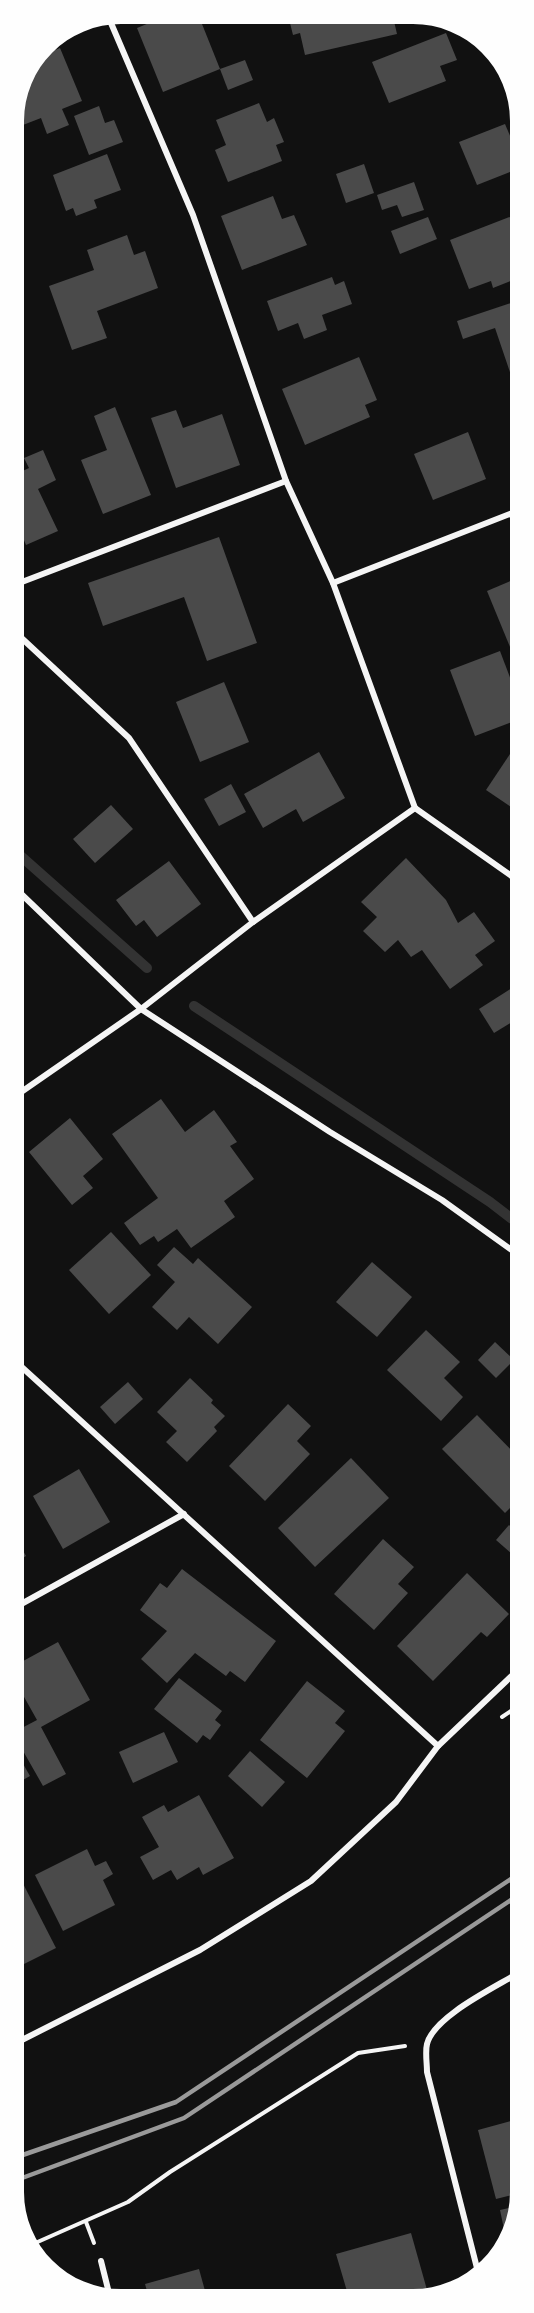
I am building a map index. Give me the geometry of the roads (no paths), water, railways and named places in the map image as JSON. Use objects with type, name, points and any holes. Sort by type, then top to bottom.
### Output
[{"type":"street","points":[[112,25],[192,215],[286,481],[333,584],[415,808],[510,875]]},
{"type":"street","points":[[24,581],[286,481]]},
{"type":"street","points":[[333,584],[510,514]]},
{"type":"street","points":[[24,640],[129,738],[253,922]]},
{"type":"street","points":[[24,1090],[141,1009],[253,922],[415,808]]},
{"type":"street","points":[[24,897],[141,1009],[330,1132],[442,1200],[510,1249]]},
{"type":"street","points":[[24,1369],[438,1746]]},
{"type":"street","points":[[24,1602],[184,1514]]},
{"type":"street","points":[[24,2039],[200,1950],[311,1881],[396,1802],[438,1746],[510,1678]]},
{"type":"street","points":[[476,2266],[427,2072],[427,2044],[445,2017],[510,1978]]},
{"type":"street","points":[[101,2261],[108,2288]]},
{"type":"waterway","points":[[24,859],[147,968]]},
{"type":"waterway","points":[[194,1006],[510,1217]]},
{"type":"railway","points":[[24,2155],[176,2102],[510,1880]]},
{"type":"railway","points":[[24,2177],[184,2118],[510,1901]]}]
